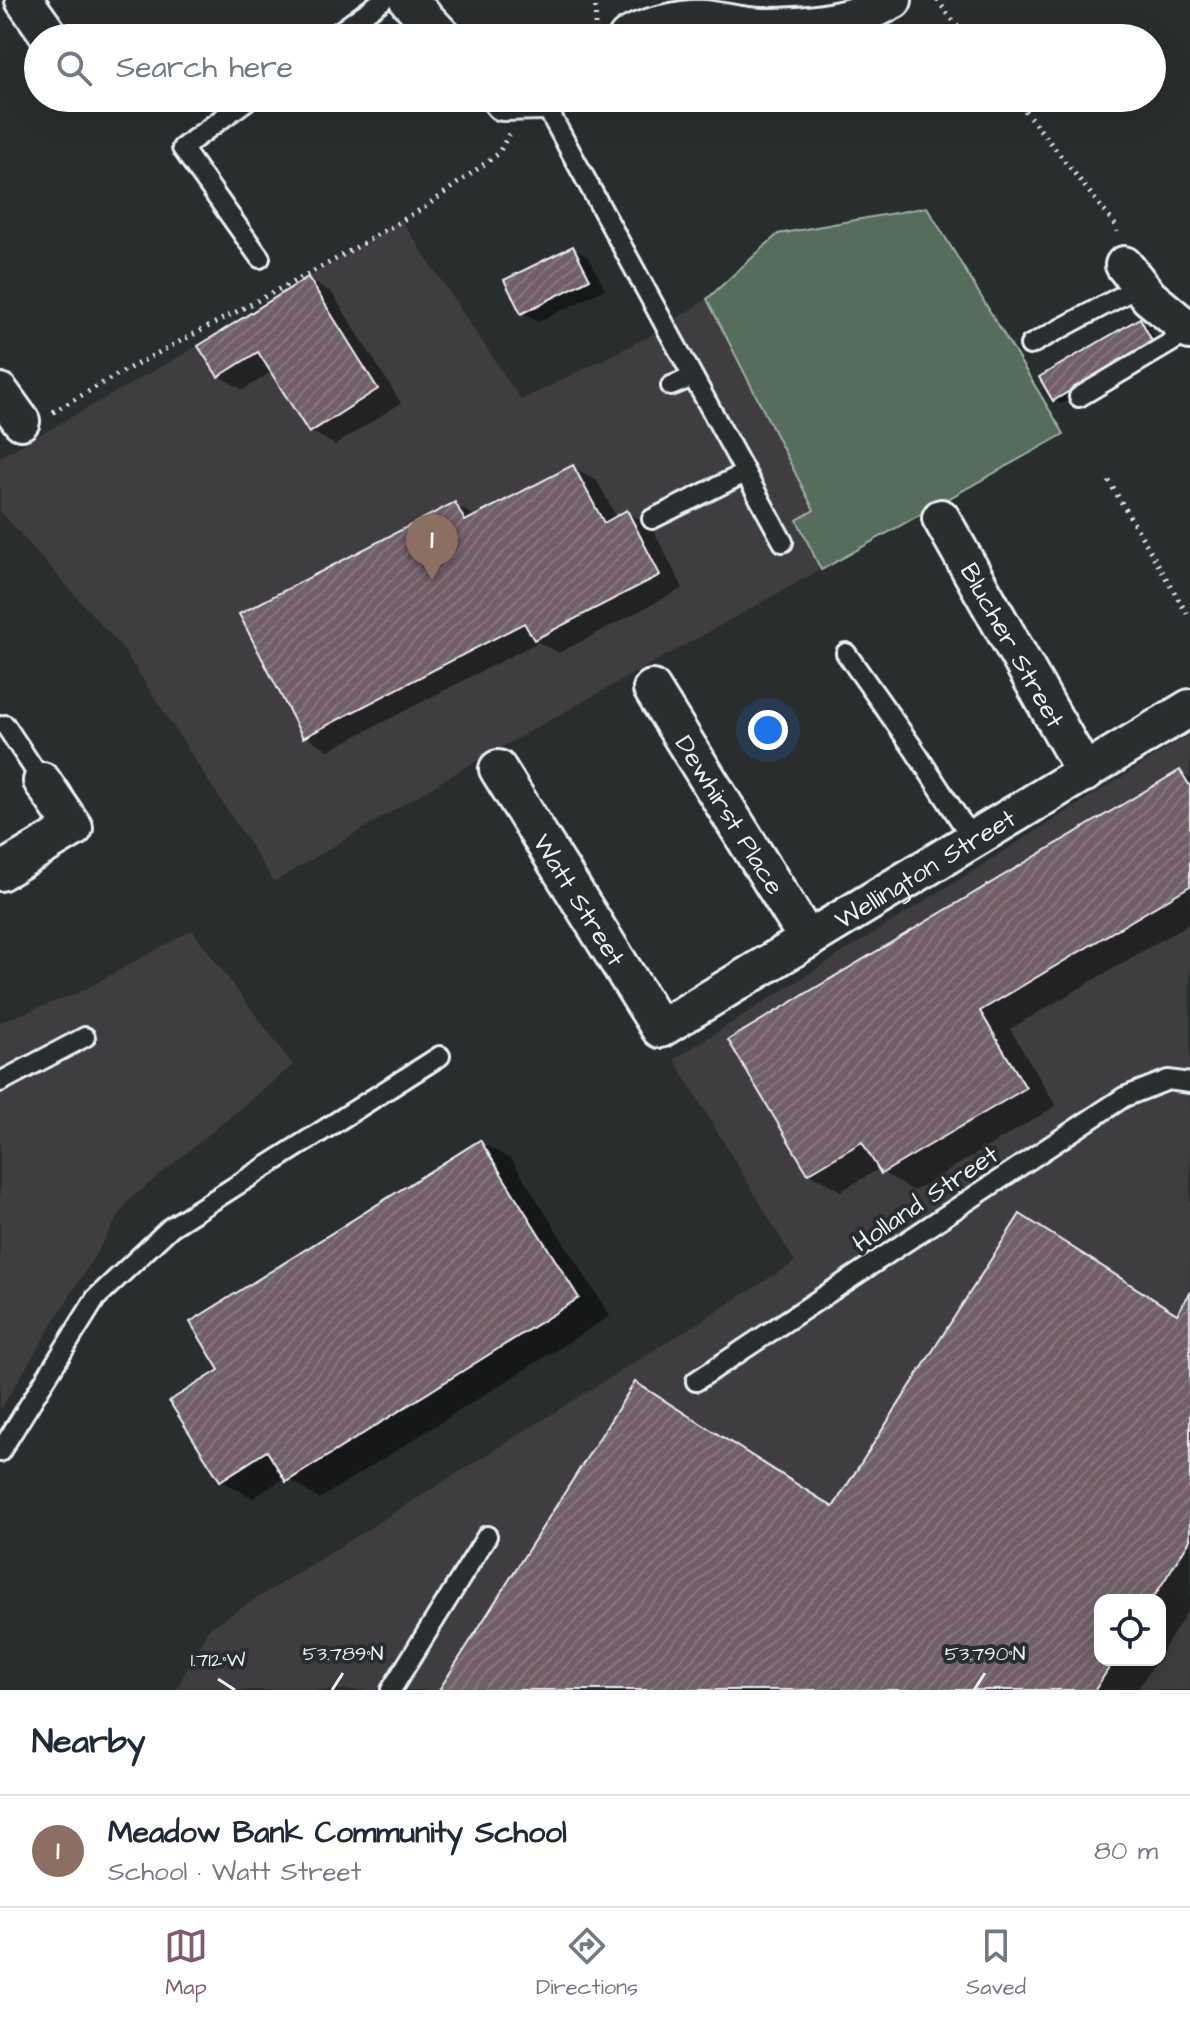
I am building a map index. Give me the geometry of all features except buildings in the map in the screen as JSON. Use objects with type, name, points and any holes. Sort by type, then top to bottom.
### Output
[{"type":"street","points":[[24,0],[41,24]]},
{"type":"street","points":[[408,0],[431,24]]},
{"type":"street","points":[[808,24],[830,22],[884,2]]},
{"type":"street","points":[[668,24],[699,18],[737,24]]},
{"type":"street","points":[[1132,275],[1149,297],[1190,331]]},
{"type":"street","points":[[0,392],[21,421]]},
{"type":"street","name":"Blucher Street","points":[[941,518],[1085,773]]},
{"type":"street","name":"Dewhirst Place","points":[[652,689],[808,940]]},
{"type":"street","name":"Wellington Street","points":[[660,1029],[1190,708]]},
{"type":"street","name":"Watt Street","points":[[498,769],[660,1029]]},
{"type":"street","points":[[0,872],[74,828],[42,781]]},
{"type":"lane","points":[[350,24],[383,0]]},
{"type":"lane","points":[[231,112],[182,148],[260,258]]},
{"type":"lane","points":[[551,112],[783,542]]},
{"type":"lane","points":[[1030,345],[1132,275]]},
{"type":"lane","points":[[1079,397],[1190,331]]},
{"type":"lane","points":[[671,386],[693,377]]},
{"type":"lane","points":[[652,519],[745,473]]},
{"type":"lane","points":[[846,653],[973,840]]},
{"type":"lane","points":[[5,725],[42,781]]},
{"type":"lane","points":[[0,1082],[85,1037]]},
{"type":"lane","points":[[0,1452],[96,1298],[171,1227],[440,1056]]},
{"type":"lane","name":"Holland Street","points":[[696,1381],[1124,1097],[1168,1080],[1190,1083]]},
{"type":"lane","points":[[391,1690],[487,1536]]},
{"type":"path","points":[[595,24],[596,0]]},
{"type":"path","points":[[937,0],[956,24]]},
{"type":"path","points":[[21,421],[54,412],[120,373],[331,262],[425,207],[498,154],[509,133],[505,112]]},
{"type":"path","points":[[1026,112],[1116,226],[1132,275]]},
{"type":"path","points":[[1109,481],[1190,619]]},
{"type":"shaded area","points":[[927,207],[1064,434],[464,768],[274,882],[123,649],[0,511],[0,457],[198,346],[401,220],[521,400],[646,338],[707,299],[778,234]]},
{"type":"shaded area","points":[[1190,734],[1190,1690],[176,1690],[208,1629],[795,1262],[674,1059]]},
{"type":"shaded area","points":[[192,930],[293,1065],[128,1201],[0,1410],[0,1022],[78,993]]},
{"type":"green space","points":[[927,207],[1064,434],[821,570],[797,520],[814,510],[707,299],[778,234]]},
{"type":"place","name":"Meadow Bank Community School","points":[[432,580]]}]
